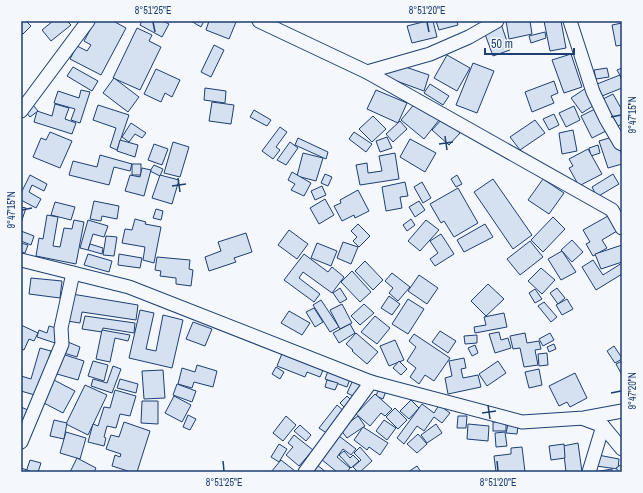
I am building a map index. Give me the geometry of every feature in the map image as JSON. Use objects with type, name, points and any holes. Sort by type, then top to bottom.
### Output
[{"type":"street","points":[[21,111],[88,21]]},
{"type":"street","points":[[259,21],[367,72],[612,210],[622,228]]},
{"type":"street","points":[[367,72],[430,54],[469,37],[497,21]]},
{"type":"street","points":[[570,21],[593,92],[606,119],[622,144]]},
{"type":"street","points":[[21,260],[129,287],[371,382],[522,422],[584,418],[622,411]]},
{"type":"street","points":[[21,442],[62,344],[61,328],[73,273]]},
{"type":"street","points":[[305,472],[371,382]]},
{"type":"street","points":[[584,418],[602,426],[622,449]]},
{"type":"street","points":[[589,472],[602,426]]},
{"type":"building","points":[[21,21],[26,21],[31,26],[23,34],[21,32]]},
{"type":"building","points":[[53,21],[67,21],[71,25],[51,41],[42,30]]},
{"type":"building","points":[[95,21],[115,21],[126,28],[101,75],[70,59],[77,46],[87,51],[91,45],[84,41]]},
{"type":"building","points":[[142,21],[163,21],[169,24],[162,37],[140,25]]},
{"type":"building","points":[[191,21],[204,21],[201,27]]},
{"type":"building","points":[[209,21],[236,22],[229,39],[206,30]]},
{"type":"building","points":[[433,21],[437,37],[412,43],[407,26]]},
{"type":"building","points":[[436,21],[457,21],[458,25],[439,30]]},
{"type":"building","points":[[500,21],[510,50],[493,56],[482,26]]},
{"type":"building","points":[[506,21],[530,21],[532,34],[509,39]]},
{"type":"building","points":[[544,21],[561,21],[566,48],[550,51]]},
{"type":"building","points":[[622,23],[622,45],[616,46],[612,25]]},
{"type":"building","points":[[137,28],[152,35],[149,41],[161,47],[140,90],[113,78]]},
{"type":"building","points":[[545,32],[546,38],[531,43],[529,36]]},
{"type":"building","points":[[214,45],[224,50],[211,77],[201,72]]},
{"type":"building","points":[[571,54],[582,87],[564,93],[552,60]]},
{"type":"building","points":[[447,55],[470,68],[457,91],[434,78]]},
{"type":"building","points":[[388,61],[429,75],[424,91],[383,76]]},
{"type":"building","points":[[473,63],[494,71],[477,113],[456,105]]},
{"type":"building","points":[[73,67],[98,81],[92,91],[67,76]]},
{"type":"building","points":[[607,68],[609,77],[596,79],[594,70]]},
{"type":"building","points":[[622,68],[622,79],[617,70]]},
{"type":"building","points":[[156,69],[180,80],[172,97],[165,93],[161,102],[144,94]]},
{"type":"building","points":[[620,75],[622,88],[602,96],[597,84]]},
{"type":"building","points":[[114,78],[139,97],[128,112],[103,93]]},
{"type":"building","points":[[554,81],[558,93],[551,96],[554,103],[532,112],[525,92]]},
{"type":"building","points":[[430,84],[449,96],[443,105],[424,93]]},
{"type":"building","points":[[205,88],[226,91],[225,103],[204,100]]},
{"type":"building","points":[[586,88],[596,104],[582,113],[571,98]]},
{"type":"building","points":[[81,90],[90,92],[80,123],[71,120],[75,109],[54,103],[58,91],[79,98]]},
{"type":"building","points":[[376,90],[407,103],[398,123],[367,109]]},
{"type":"building","points":[[613,94],[622,110],[622,124],[618,126],[603,99]]},
{"type":"building","points":[[212,102],[234,105],[231,124],[209,121]]},
{"type":"building","points":[[416,102],[439,120],[424,139],[401,120]]},
{"type":"building","points":[[55,104],[69,108],[65,119],[76,123],[72,134],[34,122],[37,111],[52,116]]},
{"type":"building","points":[[33,105],[38,111],[30,117],[25,111]]},
{"type":"building","points":[[98,105],[129,115],[117,150],[110,147],[116,128],[93,120]]},
{"type":"building","points":[[574,106],[580,120],[566,127],[559,113]]},
{"type":"building","points":[[597,108],[608,130],[592,138],[581,116]]},
{"type":"building","points":[[254,110],[271,120],[267,126],[250,117]]},
{"type":"building","points":[[554,114],[559,125],[549,130],[543,119]]},
{"type":"building","points":[[373,116],[386,129],[372,142],[359,129]]},
{"type":"building","points":[[443,118],[460,133],[449,145],[432,130]]},
{"type":"building","points":[[535,120],[545,133],[520,150],[510,137]]},
{"type":"building","points":[[400,121],[407,129],[393,142],[386,134]]},
{"type":"building","points":[[131,123],[146,133],[142,138],[135,134],[129,142],[122,137]]},
{"type":"building","points":[[280,127],[287,132],[276,147],[280,150],[273,159],[262,151]]},
{"type":"building","points":[[573,130],[577,151],[562,154],[559,133]]},
{"type":"building","points":[[50,132],[72,141],[60,168],[33,157],[41,138],[46,140]]},
{"type":"building","points":[[354,132],[372,144],[366,152],[349,139]]},
{"type":"building","points":[[616,136],[622,156],[622,164],[608,168],[599,141]]},
{"type":"building","points":[[387,137],[392,148],[380,152],[376,141]]},
{"type":"building","points":[[298,138],[328,152],[326,159],[295,145]]},
{"type":"building","points":[[410,139],[436,153],[425,172],[400,157]]},
{"type":"building","points":[[120,140],[138,145],[135,157],[117,151]]},
{"type":"building","points":[[173,142],[189,147],[180,177],[164,173]]},
{"type":"building","points":[[290,142],[298,148],[286,165],[277,160]]},
{"type":"building","points":[[154,144],[168,149],[162,165],[148,160]]},
{"type":"building","points":[[598,145],[600,153],[591,156],[589,148]]},
{"type":"building","points":[[588,149],[602,174],[579,186],[569,168],[573,166],[569,159]]},
{"type":"building","points":[[303,153],[323,158],[316,181],[297,176]]},
{"type":"building","points":[[395,153],[399,179],[360,185],[356,165],[367,163],[368,173],[382,171],[379,156]]},
{"type":"building","points":[[100,155],[132,164],[130,171],[114,167],[109,185],[69,175],[73,161],[97,167]]},
{"type":"building","points":[[132,164],[141,164],[141,175],[132,175]]},
{"type":"building","points":[[154,165],[163,169],[160,176],[150,171]]},
{"type":"building","points":[[142,168],[151,170],[144,196],[125,191],[130,175],[140,177]]},
{"type":"building","points":[[292,172],[311,183],[304,196],[291,190],[295,184],[288,180]]},
{"type":"building","points":[[325,174],[332,177],[328,186],[321,183]]},
{"type":"building","points":[[613,174],[619,184],[597,197],[592,187]]},
{"type":"building","points":[[30,175],[47,184],[44,191],[32,185],[29,192],[41,199],[36,208],[21,200],[21,193]]},
{"type":"building","points":[[160,175],[179,180],[172,204],[152,198]]},
{"type":"building","points":[[457,175],[462,184],[456,187],[451,179]]},
{"type":"building","points":[[493,179],[532,235],[513,249],[474,192]]},
{"type":"building","points":[[543,179],[564,193],[549,214],[528,200]]},
{"type":"building","points":[[405,182],[408,196],[400,197],[402,208],[386,211],[382,187]]},
{"type":"building","points":[[422,182],[431,198],[423,203],[414,187]]},
{"type":"building","points":[[322,186],[326,195],[315,200],[311,191]]},
{"type":"building","points":[[458,188],[478,223],[454,237],[444,221],[441,223],[430,204]]},
{"type":"building","points":[[358,190],[369,211],[355,218],[354,215],[342,221],[334,206],[341,203],[340,200]]},
{"type":"building","points":[[325,199],[334,215],[319,224],[310,208]]},
{"type":"building","points":[[94,201],[119,206],[117,219],[102,216],[101,221],[90,219]]},
{"type":"building","points":[[419,201],[425,210],[415,217],[409,207]]},
{"type":"building","points":[[55,202],[75,207],[71,220],[51,215]]},
{"type":"building","points":[[21,207],[26,208],[21,223]]},
{"type":"building","points":[[156,209],[163,211],[161,220],[153,218]]},
{"type":"building","points":[[47,215],[58,217],[53,246],[60,247],[64,228],[72,229],[74,220],[84,222],[76,264],[36,256],[39,238],[43,239]]},
{"type":"building","points":[[608,216],[617,231],[602,240],[607,248],[593,256],[586,244],[590,242],[583,230]]},
{"type":"building","points":[[553,217],[565,229],[543,252],[531,240]]},
{"type":"building","points":[[135,219],[146,222],[145,224],[161,227],[154,263],[143,260],[145,247],[122,243],[125,229],[132,230]]},
{"type":"building","points":[[411,219],[415,225],[407,231],[403,225]]},
{"type":"building","points":[[88,220],[108,226],[104,237],[93,234],[88,250],[80,248]]},
{"type":"building","points":[[426,220],[439,230],[420,251],[408,241]]},
{"type":"building","points":[[358,224],[370,236],[359,247],[353,241],[357,237],[351,231]]},
{"type":"building","points":[[485,224],[493,237],[464,252],[457,240]]},
{"type":"building","points":[[289,230],[308,244],[297,259],[278,245]]},
{"type":"building","points":[[21,231],[34,236],[31,245],[21,241]]},
{"type":"building","points":[[246,233],[252,252],[234,258],[236,262],[209,271],[205,257],[221,251],[218,242]]},
{"type":"building","points":[[441,234],[454,254],[435,266],[430,259],[438,253],[430,241]]},
{"type":"building","points":[[106,236],[117,237],[114,256],[103,255]]},
{"type":"building","points":[[572,240],[583,252],[572,262],[561,250]]},
{"type":"building","points":[[530,241],[543,257],[520,275],[507,259]]},
{"type":"building","points":[[343,242],[358,247],[351,264],[337,258]]},
{"type":"building","points":[[21,243],[28,245],[25,253],[21,252]]},
{"type":"building","points":[[317,243],[337,251],[331,266],[311,258]]},
{"type":"building","points":[[90,244],[103,248],[102,254],[88,250]]},
{"type":"building","points":[[622,245],[622,262],[601,269],[595,254]]},
{"type":"building","points":[[562,251],[576,272],[561,280],[548,259]]},
{"type":"building","points":[[88,254],[112,261],[109,272],[84,265]]},
{"type":"building","points":[[119,254],[142,258],[140,268],[118,265]]},
{"type":"building","points":[[304,254],[328,272],[332,267],[344,277],[332,293],[303,272],[299,278],[320,294],[314,302],[284,280]]},
{"type":"building","points":[[157,257],[190,260],[189,269],[193,270],[191,286],[176,284],[176,278],[160,276],[161,271],[155,270]]},
{"type":"building","points":[[593,260],[603,275],[622,263],[622,274],[596,290],[582,267]]},
{"type":"building","points":[[365,261],[383,280],[373,290],[355,271]]},
{"type":"building","points":[[541,268],[555,280],[542,294],[528,281]]},
{"type":"building","points":[[352,271],[371,292],[360,302],[341,282]]},
{"type":"building","points":[[392,273],[410,287],[398,301],[389,293],[393,288],[385,281]]},
{"type":"building","points":[[419,275],[438,288],[427,304],[408,291]]},
{"type":"building","points":[[31,278],[62,281],[60,298],[29,294]]},
{"type":"building","points":[[488,284],[504,299],[486,316],[471,301]]},
{"type":"building","points":[[340,288],[347,299],[340,303],[333,293]]},
{"type":"building","points":[[557,288],[565,298],[558,304],[550,293]]},
{"type":"building","points":[[535,289],[542,299],[535,303],[529,293]]},
{"type":"building","points":[[72,294],[138,305],[136,320],[82,312],[80,323],[67,321]]},
{"type":"building","points":[[389,296],[400,304],[392,315],[381,308]]},
{"type":"building","points":[[408,299],[424,309],[408,334],[392,324]]},
{"type":"building","points":[[567,299],[573,309],[562,315],[556,305]]},
{"type":"building","points":[[321,300],[339,327],[330,332],[313,305]]},
{"type":"building","points":[[544,302],[557,317],[551,322],[538,306]]},
{"type":"building","points":[[342,304],[352,323],[340,329],[330,310]]},
{"type":"building","points":[[364,304],[374,313],[360,325],[351,316]]},
{"type":"building","points":[[314,308],[323,322],[315,327],[306,312]]},
{"type":"building","points":[[140,310],[154,313],[146,349],[156,351],[163,315],[183,320],[172,368],[129,358]]},
{"type":"building","points":[[289,311],[310,323],[302,335],[281,323]]},
{"type":"building","points":[[504,313],[507,327],[475,333],[474,327],[486,325],[484,317]]},
{"type":"building","points":[[85,316],[135,323],[134,333],[103,328],[102,332],[82,329]]},
{"type":"building","points":[[375,316],[390,328],[377,344],[361,332]]},
{"type":"building","points":[[193,322],[212,329],[205,346],[186,339]]},
{"type":"building","points":[[350,324],[355,333],[339,343],[333,333]]},
{"type":"building","points":[[21,325],[38,333],[34,341],[29,339],[24,350],[21,349]]},
{"type":"building","points":[[49,326],[60,329],[55,343],[37,337],[39,330],[47,333]]},
{"type":"building","points":[[102,330],[130,335],[128,341],[115,338],[110,362],[96,359]]},
{"type":"building","points":[[440,331],[456,341],[448,353],[432,342]]},
{"type":"building","points":[[499,332],[501,340],[508,338],[511,348],[495,353],[489,334]]},
{"type":"building","points":[[356,333],[378,352],[367,364],[346,344]]},
{"type":"building","points":[[525,333],[527,343],[539,341],[541,349],[535,350],[538,365],[524,367],[520,348],[513,349],[510,336]]},
{"type":"building","points":[[550,333],[554,340],[543,346],[539,339]]},
{"type":"building","points":[[414,334],[450,358],[434,381],[425,375],[419,384],[410,377],[416,368],[407,361],[416,347],[409,341]]},
{"type":"building","points":[[477,335],[477,343],[465,344],[464,336]]},
{"type":"building","points":[[395,340],[404,360],[389,366],[380,346]]},
{"type":"building","points":[[68,342],[80,347],[77,357],[64,353]]},
{"type":"building","points":[[554,344],[556,349],[549,352],[547,347]]},
{"type":"building","points":[[475,345],[478,353],[472,356],[468,348]]},
{"type":"building","points":[[614,346],[622,358],[615,363],[607,351]]},
{"type":"building","points":[[40,348],[51,351],[38,396],[21,391],[21,376],[31,379]]},
{"type":"building","points":[[283,351],[324,368],[320,377],[307,372],[305,377],[277,366]]},
{"type":"building","points":[[547,353],[548,365],[539,366],[538,354]]},
{"type":"building","points":[[62,354],[84,361],[78,380],[57,374]]},
{"type":"building","points":[[464,358],[466,368],[461,369],[463,378],[478,375],[481,387],[448,394],[445,378],[452,376],[449,361]]},
{"type":"building","points":[[93,361],[108,365],[104,381],[88,376]]},
{"type":"building","points":[[399,361],[407,369],[401,375],[393,368]]},
{"type":"building","points":[[498,361],[506,373],[487,386],[479,374]]},
{"type":"building","points":[[622,361],[622,375],[616,364]]},
{"type":"building","points":[[197,365],[217,371],[213,387],[194,382],[192,388],[178,384],[182,368],[195,372]]},
{"type":"building","points":[[113,366],[121,369],[112,393],[91,386],[93,379],[107,383]]},
{"type":"building","points":[[276,367],[284,372],[280,379],[272,374]]},
{"type":"building","points":[[539,369],[542,385],[529,388],[525,372]]},
{"type":"building","points":[[163,370],[165,398],[144,399],[142,371]]},
{"type":"building","points":[[328,371],[350,379],[347,387],[325,379]]},
{"type":"building","points":[[575,373],[587,398],[570,407],[567,402],[559,406],[549,386]]},
{"type":"building","points":[[120,379],[138,384],[136,393],[117,388]]},
{"type":"building","points":[[54,380],[75,391],[63,413],[42,402]]},
{"type":"building","points":[[327,380],[338,383],[335,390],[325,387]]},
{"type":"building","points":[[353,380],[363,385],[357,398],[347,393]]},
{"type":"building","points":[[177,384],[196,391],[192,402],[173,395]]},
{"type":"building","points":[[85,385],[107,395],[88,435],[66,424]]},
{"type":"building","points":[[379,388],[386,391],[383,399],[376,396]]},
{"type":"building","points":[[115,390],[136,396],[130,416],[120,414],[116,428],[107,426],[104,437],[106,438],[104,446],[88,442],[93,424],[98,426],[104,407],[110,408]]},
{"type":"building","points":[[375,394],[392,409],[385,416],[381,413],[370,426],[356,414]]},
{"type":"building","points":[[174,396],[191,405],[182,422],[165,413]]},
{"type":"building","points":[[347,396],[354,403],[347,410],[340,403]]},
{"type":"building","points":[[411,400],[419,408],[409,419],[400,411]]},
{"type":"building","points":[[142,401],[158,401],[158,424],[141,423]]},
{"type":"building","points":[[422,404],[434,413],[439,405],[450,413],[442,423],[434,417],[424,431],[417,426],[404,444],[397,438]]},
{"type":"building","points":[[337,405],[345,412],[328,434],[319,428]]},
{"type":"building","points":[[21,407],[30,411],[21,426]]},
{"type":"building","points":[[395,408],[407,420],[398,429],[386,417]]},
{"type":"building","points":[[188,415],[196,419],[190,430],[183,427]]},
{"type":"building","points":[[286,416],[296,425],[283,441],[273,433]]},
{"type":"building","points":[[358,416],[365,426],[347,438],[340,429]]},
{"type":"building","points":[[458,416],[467,416],[466,428],[457,428]]},
{"type":"building","points":[[54,420],[67,423],[64,439],[50,436]]},
{"type":"building","points":[[384,420],[396,428],[387,440],[376,431]]},
{"type":"building","points":[[124,422],[150,431],[137,472],[131,472],[112,466],[115,455],[120,457],[121,454],[106,449],[111,435],[119,437]]},
{"type":"building","points":[[493,422],[506,422],[506,431],[493,431]]},
{"type":"building","points":[[436,424],[442,433],[427,443],[421,435]]},
{"type":"building","points":[[468,424],[489,426],[488,441],[467,439]]},
{"type":"building","points":[[508,424],[518,426],[517,434],[506,433]]},
{"type":"building","points":[[300,425],[311,435],[306,441],[294,431]]},
{"type":"building","points":[[363,427],[388,443],[380,455],[369,447],[367,450],[354,440]]},
{"type":"building","points":[[66,432],[86,438],[80,459],[60,453]]},
{"type":"building","points":[[505,432],[507,446],[496,447],[495,433]]},
{"type":"building","points":[[418,434],[427,444],[417,453],[407,444]]},
{"type":"building","points":[[294,435],[313,450],[299,466],[286,455],[293,447],[288,443]]},
{"type":"building","points":[[339,436],[356,449],[351,455],[343,449],[337,457],[350,468],[347,472],[337,472],[321,459]]},
{"type":"building","points":[[578,443],[582,472],[566,472],[563,446]]},
{"type":"building","points":[[279,444],[287,449],[279,462],[271,457]]},
{"type":"building","points":[[564,444],[565,458],[551,460],[549,446]]},
{"type":"building","points":[[360,447],[372,461],[360,472],[358,472],[353,467],[361,460],[354,453]]},
{"type":"building","points":[[522,447],[525,472],[496,472],[494,456],[511,454],[511,448]]},
{"type":"building","points":[[344,451],[350,458],[353,455],[359,461],[351,468],[339,455]]},
{"type":"building","points":[[598,455],[619,459],[618,469],[596,466]]},
{"type":"building","points":[[77,458],[96,468],[94,472],[70,472]]},
{"type":"building","points":[[30,460],[41,463],[38,472],[26,472]]},
{"type":"building","points":[[281,460],[295,471],[295,472],[271,472]]},
{"type":"building","points":[[622,464],[622,472],[619,472],[616,468]]},
{"type":"building","points":[[317,465],[326,472],[311,472]]},
{"type":"building","points":[[417,466],[421,472],[408,472]]},
{"type":"building","points":[[21,468],[30,471],[21,472]]},
{"type":"building","points":[[612,469],[612,472],[594,472]]}]
